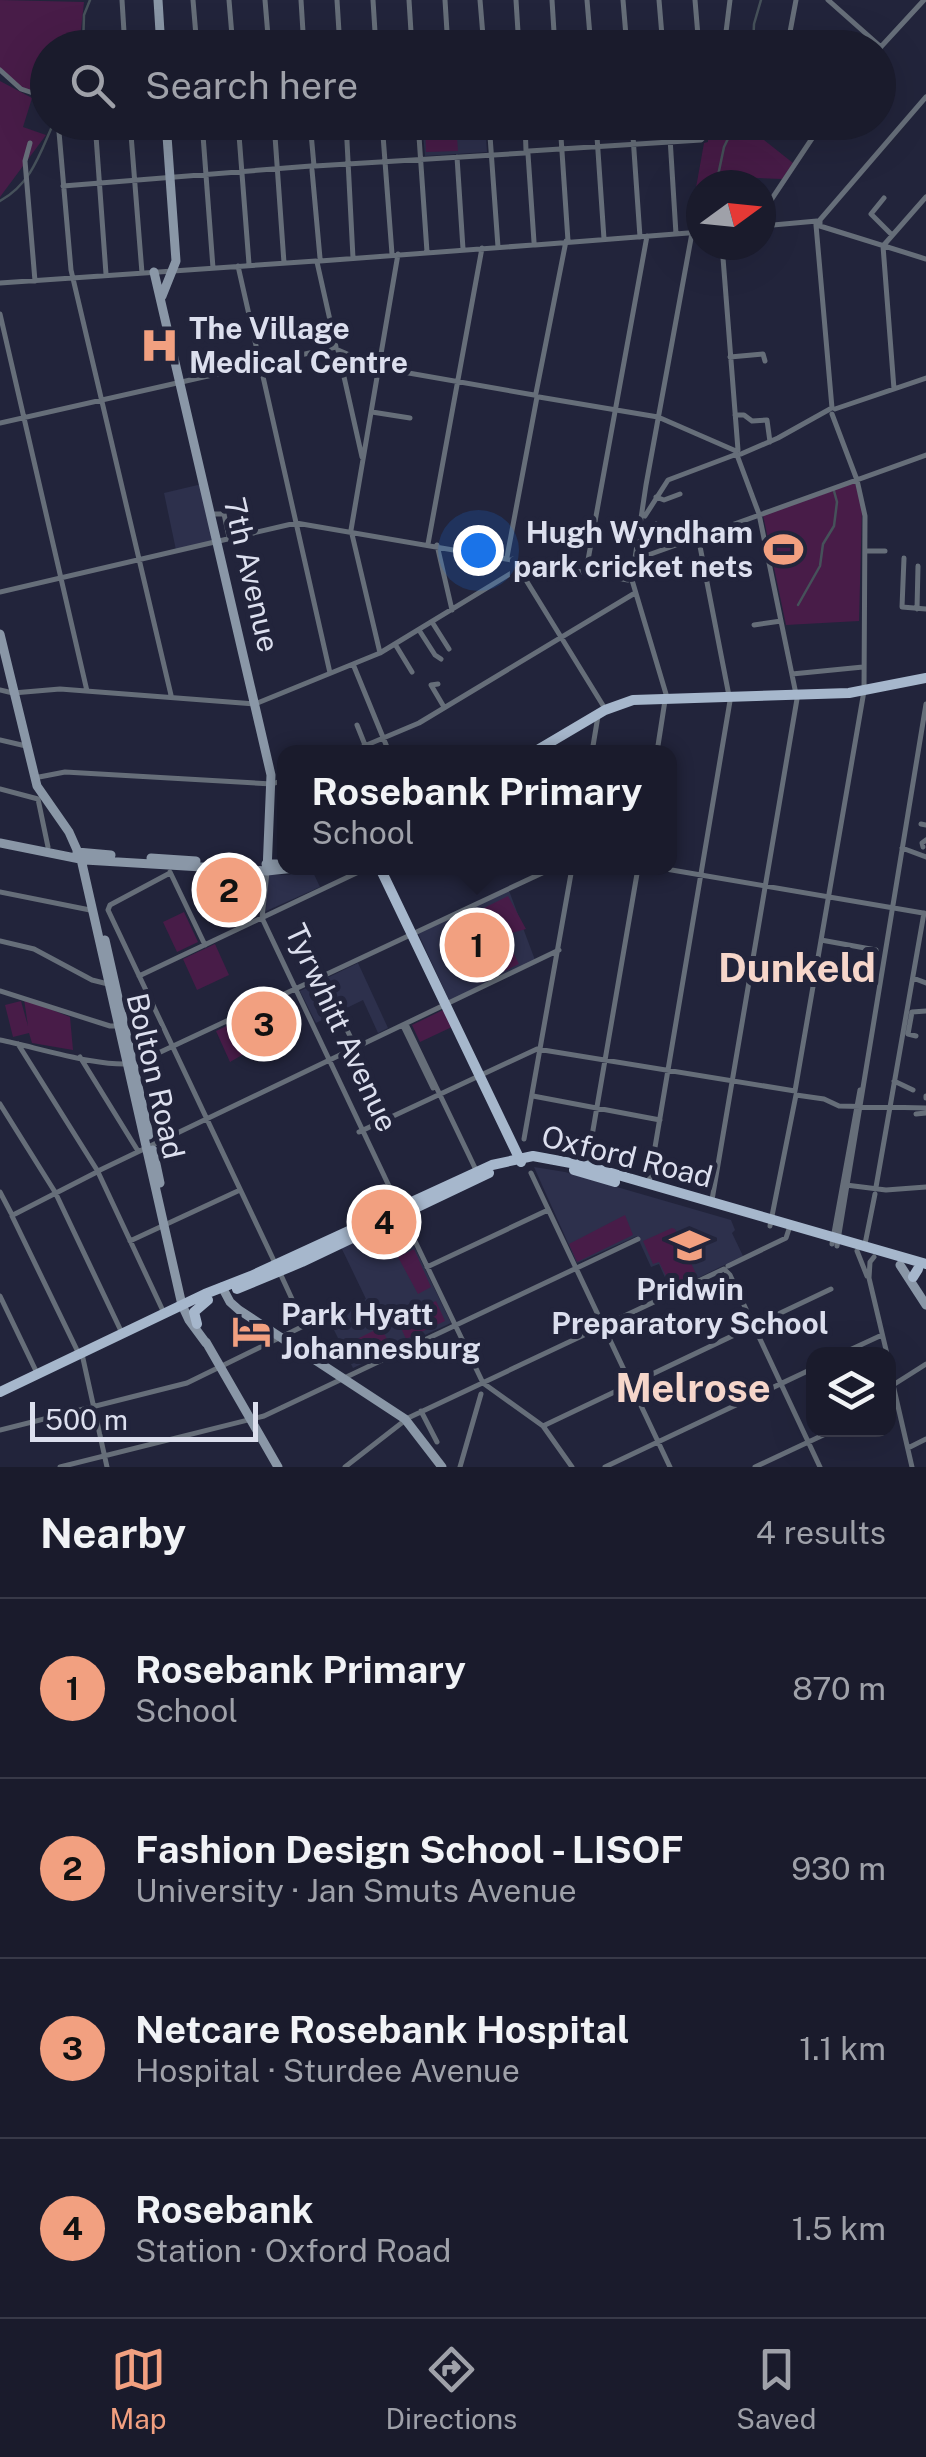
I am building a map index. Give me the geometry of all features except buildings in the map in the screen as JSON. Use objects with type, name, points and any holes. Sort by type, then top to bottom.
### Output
[{"type":"main road","points":[[158,0],[160,30]]},
{"type":"main road","points":[[160,294],[176,261],[167,140]]},
{"type":"main road","name":"7th Avenue","points":[[154,272],[272,784],[268,868]]},
{"type":"main road","points":[[1,639],[38,780],[48,804],[82,856]]},
{"type":"main road","points":[[546,745],[602,712],[633,700],[836,692],[924,678]]},
{"type":"main road","points":[[38,780],[68,822],[82,856]]},
{"type":"main road","points":[[38,799],[48,804]]},
{"type":"main road","points":[[0,840],[169,868],[277,866]]},
{"type":"main road","points":[[0,840],[64,851],[71,848],[90,864],[99,860],[169,868],[277,868]]},
{"type":"main road","name":"Bolton Road","points":[[82,856],[108,984],[130,1064]]},
{"type":"main road","name":"Bolton Road","points":[[82,856],[145,1147],[186,1306]]},
{"type":"main road","points":[[387,875],[524,1162]]},
{"type":"main road","name":"Oxford Road","points":[[0,1395],[478,1174],[524,1162],[554,1158],[913,1267]]},
{"type":"main road","name":"Oxford Road","points":[[861,1249],[868,1263],[913,1267]]},
{"type":"main road","points":[[913,1267],[926,1302]]},
{"type":"main road","points":[[913,1267],[926,1302]]},
{"type":"main road","points":[[224,1290],[235,1307],[405,1419],[442,1467]]},
{"type":"main road","name":"Oxford Road","points":[[80,1357],[164,1313],[208,1300],[224,1290]]},
{"type":"main road","points":[[197,1324],[194,1312],[208,1300]]},
{"type":"main road","points":[[186,1306],[208,1347],[214,1365],[209,1373]]},
{"type":"main road","points":[[186,1306],[278,1467]]},
{"type":"street","points":[[122,0],[124,30]]},
{"type":"street","points":[[194,0],[196,30]]},
{"type":"street","points":[[229,0],[232,30]]},
{"type":"street","points":[[265,0],[268,30]]},
{"type":"street","points":[[301,0],[303,30]]},
{"type":"street","points":[[337,0],[339,30]]},
{"type":"street","points":[[373,0],[375,30]]},
{"type":"street","points":[[409,0],[411,30]]},
{"type":"street","points":[[444,0],[446,30]]},
{"type":"street","points":[[480,0],[482,30]]},
{"type":"street","points":[[516,0],[518,30]]},
{"type":"street","points":[[552,0],[554,30]]},
{"type":"street","points":[[588,0],[590,30]]},
{"type":"street","points":[[623,0],[625,30]]},
{"type":"street","points":[[659,0],[662,30]]},
{"type":"street","points":[[695,0],[697,30]]},
{"type":"street","points":[[726,30],[730,0]]},
{"type":"street","points":[[790,30],[796,0]]},
{"type":"street","points":[[828,0],[860,30]]},
{"type":"street","points":[[896,31],[924,0]]},
{"type":"street","points":[[0,70],[30,92]]},
{"type":"street","points":[[896,133],[926,97]]},
{"type":"street","points":[[60,140],[73,278],[171,696]]},
{"type":"street","points":[[95,140],[106,276]]},
{"type":"street","points":[[131,140],[142,273]]},
{"type":"street","points":[[203,140],[214,268]]},
{"type":"street","points":[[239,140],[249,265]]},
{"type":"street","points":[[275,140],[284,262]]},
{"type":"street","points":[[311,140],[318,261],[363,460]]},
{"type":"street","points":[[347,140],[352,258]]},
{"type":"street","points":[[380,653],[351,530],[380,368],[395,255],[383,140]]},
{"type":"street","points":[[419,140],[427,252]]},
{"type":"street","points":[[490,140],[498,247]]},
{"type":"street","points":[[526,140],[534,244]]},
{"type":"street","points":[[561,140],[567,241],[510,557],[602,712],[594,745]]},
{"type":"street","points":[[597,140],[604,239]]},
{"type":"street","points":[[586,571],[643,236],[634,140]]},
{"type":"street","points":[[63,186],[692,140]]},
{"type":"street","points":[[776,192],[811,140]]},
{"type":"street","points":[[728,1266],[784,1240],[795,1094],[864,689],[865,516],[833,411],[819,224],[890,140]]},
{"type":"street","points":[[670,142],[676,234]]},
{"type":"street","points":[[30,143],[25,153],[35,280]]},
{"type":"street","points":[[457,158],[463,250]]},
{"type":"street","points":[[894,389],[883,246],[926,196]]},
{"type":"street","points":[[884,198],[871,215],[892,235]]},
{"type":"street","points":[[776,226],[819,224],[926,260]]},
{"type":"street","points":[[0,283],[686,233]]},
{"type":"street","points":[[428,544],[482,248]]},
{"type":"street","points":[[658,745],[666,698],[631,580],[687,260]]},
{"type":"street","points":[[711,1205],[796,693],[759,514],[739,453],[723,260]]},
{"type":"street","points":[[238,266],[330,673]]},
{"type":"street","points":[[0,314],[88,691]]},
{"type":"street","points":[[0,423],[337,348],[380,368],[658,417],[739,453]]},
{"type":"street","points":[[730,357],[762,354],[765,361]]},
{"type":"street","points":[[643,518],[670,478],[770,442],[833,411],[926,378]]},
{"type":"street","points":[[372,412],[410,418]]},
{"type":"street","points":[[735,415],[752,421],[767,420],[770,442]]},
{"type":"street","points":[[636,560],[926,455]]},
{"type":"street","points":[[656,497],[664,500],[680,494]]},
{"type":"street","points":[[211,514],[224,514],[230,538]]},
{"type":"street","points":[[0,592],[138,559],[215,546],[230,538],[296,523],[631,580]]},
{"type":"street","points":[[656,524],[662,540]]},
{"type":"street","points":[[639,539],[659,532]]},
{"type":"street","points":[[648,1188],[730,695],[698,536]]},
{"type":"street","points":[[437,545],[452,610]]},
{"type":"street","points":[[866,551],[885,551]]},
{"type":"street","points":[[904,558],[901,606],[926,610]]},
{"type":"street","points":[[0,690],[60,689],[255,704],[380,653],[530,562]]},
{"type":"street","points":[[917,610],[918,566]]},
{"type":"street","points":[[367,745],[419,724],[561,638],[631,580]]},
{"type":"street","points":[[754,625],[781,621]]},
{"type":"street","points":[[432,622],[449,649]]},
{"type":"street","points":[[419,630],[434,655],[442,659]]},
{"type":"street","points":[[395,644],[412,672]]},
{"type":"street","points":[[353,664],[386,745]]},
{"type":"street","points":[[792,674],[864,667]]},
{"type":"street","points":[[438,684],[431,685],[444,707]]},
{"type":"street","points":[[835,1242],[926,704]]},
{"type":"street","points":[[356,725],[365,745]]},
{"type":"street","points":[[0,740],[26,746]]},
{"type":"street","points":[[38,780],[80,772],[277,782]]},
{"type":"street","points":[[0,789],[38,799],[48,847]]},
{"type":"street","points":[[923,848],[926,840]]},
{"type":"street","points":[[902,848],[925,857]]},
{"type":"street","points":[[205,944],[169,868],[108,910],[304,1325]]},
{"type":"street","name":"Tyrwhitt Avenue","points":[[268,868],[262,918],[483,1383],[543,1426],[572,1467]]},
{"type":"street","points":[[677,870],[925,914],[861,1249]]},
{"type":"street","points":[[139,976],[352,875]]},
{"type":"street","points":[[0,1040],[130,1064],[534,875]]},
{"type":"street","points":[[524,1139],[571,875]]},
{"type":"street","points":[[586,1170],[637,875]]},
{"type":"street","points":[[0,892],[92,910]]},
{"type":"street","points":[[821,940],[876,950]]},
{"type":"street","points":[[0,941],[34,950],[92,980],[108,984]]},
{"type":"street","points":[[13,1213],[559,950]]},
{"type":"street","points":[[913,978],[926,983]]},
{"type":"street","points":[[0,991],[118,1026]]},
{"type":"street","points":[[916,1036],[908,1034],[912,1012],[926,1011]]},
{"type":"street","points":[[344,1024],[356,1048]]},
{"type":"street","points":[[404,1025],[478,1174]]},
{"type":"street","points":[[18,1044],[96,1171],[164,1313]]},
{"type":"street","points":[[361,1131],[542,1049],[824,1099],[833,1105],[926,1111]]},
{"type":"street","points":[[80,1057],[145,1147]]},
{"type":"street","points":[[894,1081],[913,1090]]},
{"type":"street","points":[[533,1096],[660,1120]]},
{"type":"street","points":[[0,1104],[54,1192],[122,1334]]},
{"type":"street","points":[[916,1114],[926,1111]]},
{"type":"street","points":[[524,1162],[670,1467]]},
{"type":"street","points":[[846,1185],[875,1190],[926,1187]]},
{"type":"street","points":[[130,1241],[240,1190]]},
{"type":"street","points":[[0,1192],[80,1357],[108,1467]]},
{"type":"street","points":[[427,1267],[548,1210]]},
{"type":"street","points":[[60,1467],[250,1420],[638,1239]]},
{"type":"street","points":[[868,1263],[885,1347]]},
{"type":"street","points":[[345,1467],[405,1419],[721,1270],[730,1275],[820,1467]]},
{"type":"street","points":[[543,1426],[831,1289]]},
{"type":"street","points":[[0,1296],[38,1376]]},
{"type":"street","points":[[0,1430],[187,1384],[326,1315]]},
{"type":"street","points":[[857,1347],[882,1335]]},
{"type":"street","points":[[896,1383],[926,1364]]},
{"type":"street","points":[[605,1467],[806,1372]]},
{"type":"street","points":[[460,1467],[481,1394]]},
{"type":"street","points":[[896,1397],[909,1466]]},
{"type":"street","points":[[421,1412],[437,1442]]},
{"type":"street","points":[[754,1467],[819,1437]]},
{"type":"street","points":[[908,1448],[926,1439]]},
{"type":"shaded area","points":[[0,0],[84,2],[81,30],[30,30],[30,91],[14,83],[0,68]]},
{"type":"shaded area","points":[[0,81],[30,97],[23,127],[30,129],[30,140],[42,140],[0,197]]},
{"type":"shaded area","points":[[424,140],[486,140],[487,152],[425,156]]},
{"type":"shaded area","points":[[426,140],[457,140],[458,151],[426,152]]},
{"type":"shaded area","points":[[764,140],[793,163],[782,179],[776,179],[776,170],[699,170],[704,143]]},
{"type":"shaded area","points":[[855,483],[862,508],[859,621],[786,625],[763,515]]},
{"type":"shaded area","points":[[202,484],[216,541],[176,550],[164,493]]},
{"type":"shaded area","points":[[267,875],[314,875],[320,887],[266,911]]},
{"type":"shaded area","points":[[508,888],[535,960],[450,1002],[417,931]]},
{"type":"shaded area","points":[[508,896],[526,929],[494,938],[484,908]]},
{"type":"shaded area","points":[[184,912],[198,942],[177,952],[163,922]]},
{"type":"shaded area","points":[[508,942],[519,964],[480,983],[470,960]]},
{"type":"shaded area","points":[[215,944],[229,975],[197,990],[183,959]]},
{"type":"shaded area","points":[[358,963],[388,1028],[378,1033],[363,1000],[316,1023],[300,991]]},
{"type":"shaded area","points":[[24,999],[70,1017],[73,1050],[32,1043],[29,1033],[13,1037],[5,1005],[21,1001],[28,1026]]},
{"type":"shaded area","points":[[274,1003],[285,1036],[260,1047],[245,1017]]},
{"type":"shaded area","points":[[443,1010],[454,1026],[420,1042],[412,1025]]},
{"type":"shaded area","points":[[235,1022],[249,1051],[230,1062],[216,1031]]},
{"type":"shaded area","points":[[534,1167],[565,1172],[731,1220],[735,1230],[732,1233],[743,1256],[671,1291],[659,1264],[651,1267],[637,1236],[577,1263]]},
{"type":"shaded area","points":[[625,1215],[633,1235],[577,1262],[569,1244]]},
{"type":"shaded area","points":[[402,1221],[451,1323],[353,1368],[328,1318],[366,1299],[341,1247]]},
{"type":"shaded area","points":[[672,1228],[697,1276],[672,1288],[659,1262],[653,1264],[643,1241]]},
{"type":"shaded area","points":[[414,1249],[431,1287],[418,1294],[398,1257]]},
{"type":"shaded area","points":[[436,1301],[445,1321],[406,1339],[397,1319]]},
{"type":"shaded area","points":[[381,1327],[390,1345],[373,1353],[369,1347],[349,1357],[343,1346]]},
{"type":"waterway","points":[[84,30],[90,0]]},
{"type":"waterway","points":[[754,30],[761,0]]},
{"type":"waterway","points":[[0,201],[27,176],[46,140]]},
{"type":"waterway","points":[[719,170],[727,140]]},
{"type":"waterway","points":[[798,605],[820,566],[823,544],[834,526],[834,491]]},
{"type":"place","name":"The Village Medical Centre","points":[[159,346]]},
{"type":"place","name":"Hugh Wyndham park cricket nets","points":[[783,550]]},
{"type":"place","name":"Fashion Design School - LISOF","points":[[229,890]]},
{"type":"place","name":"Rosebank Primary","points":[[477,945]]},
{"type":"place","name":"Netcare Rosebank Hospital","points":[[264,1024]]},
{"type":"place","name":"Rosebank","points":[[384,1222]]},
{"type":"place","name":"Pridwin Preparatory School","points":[[690,1246]]},
{"type":"place","name":"Park Hyatt Johannesburg","points":[[251,1332]]},
{"type":"district","name":"Dunkeld","points":[[797,968]]},
{"type":"district","name":"Melrose","points":[[693,1388]]}]
